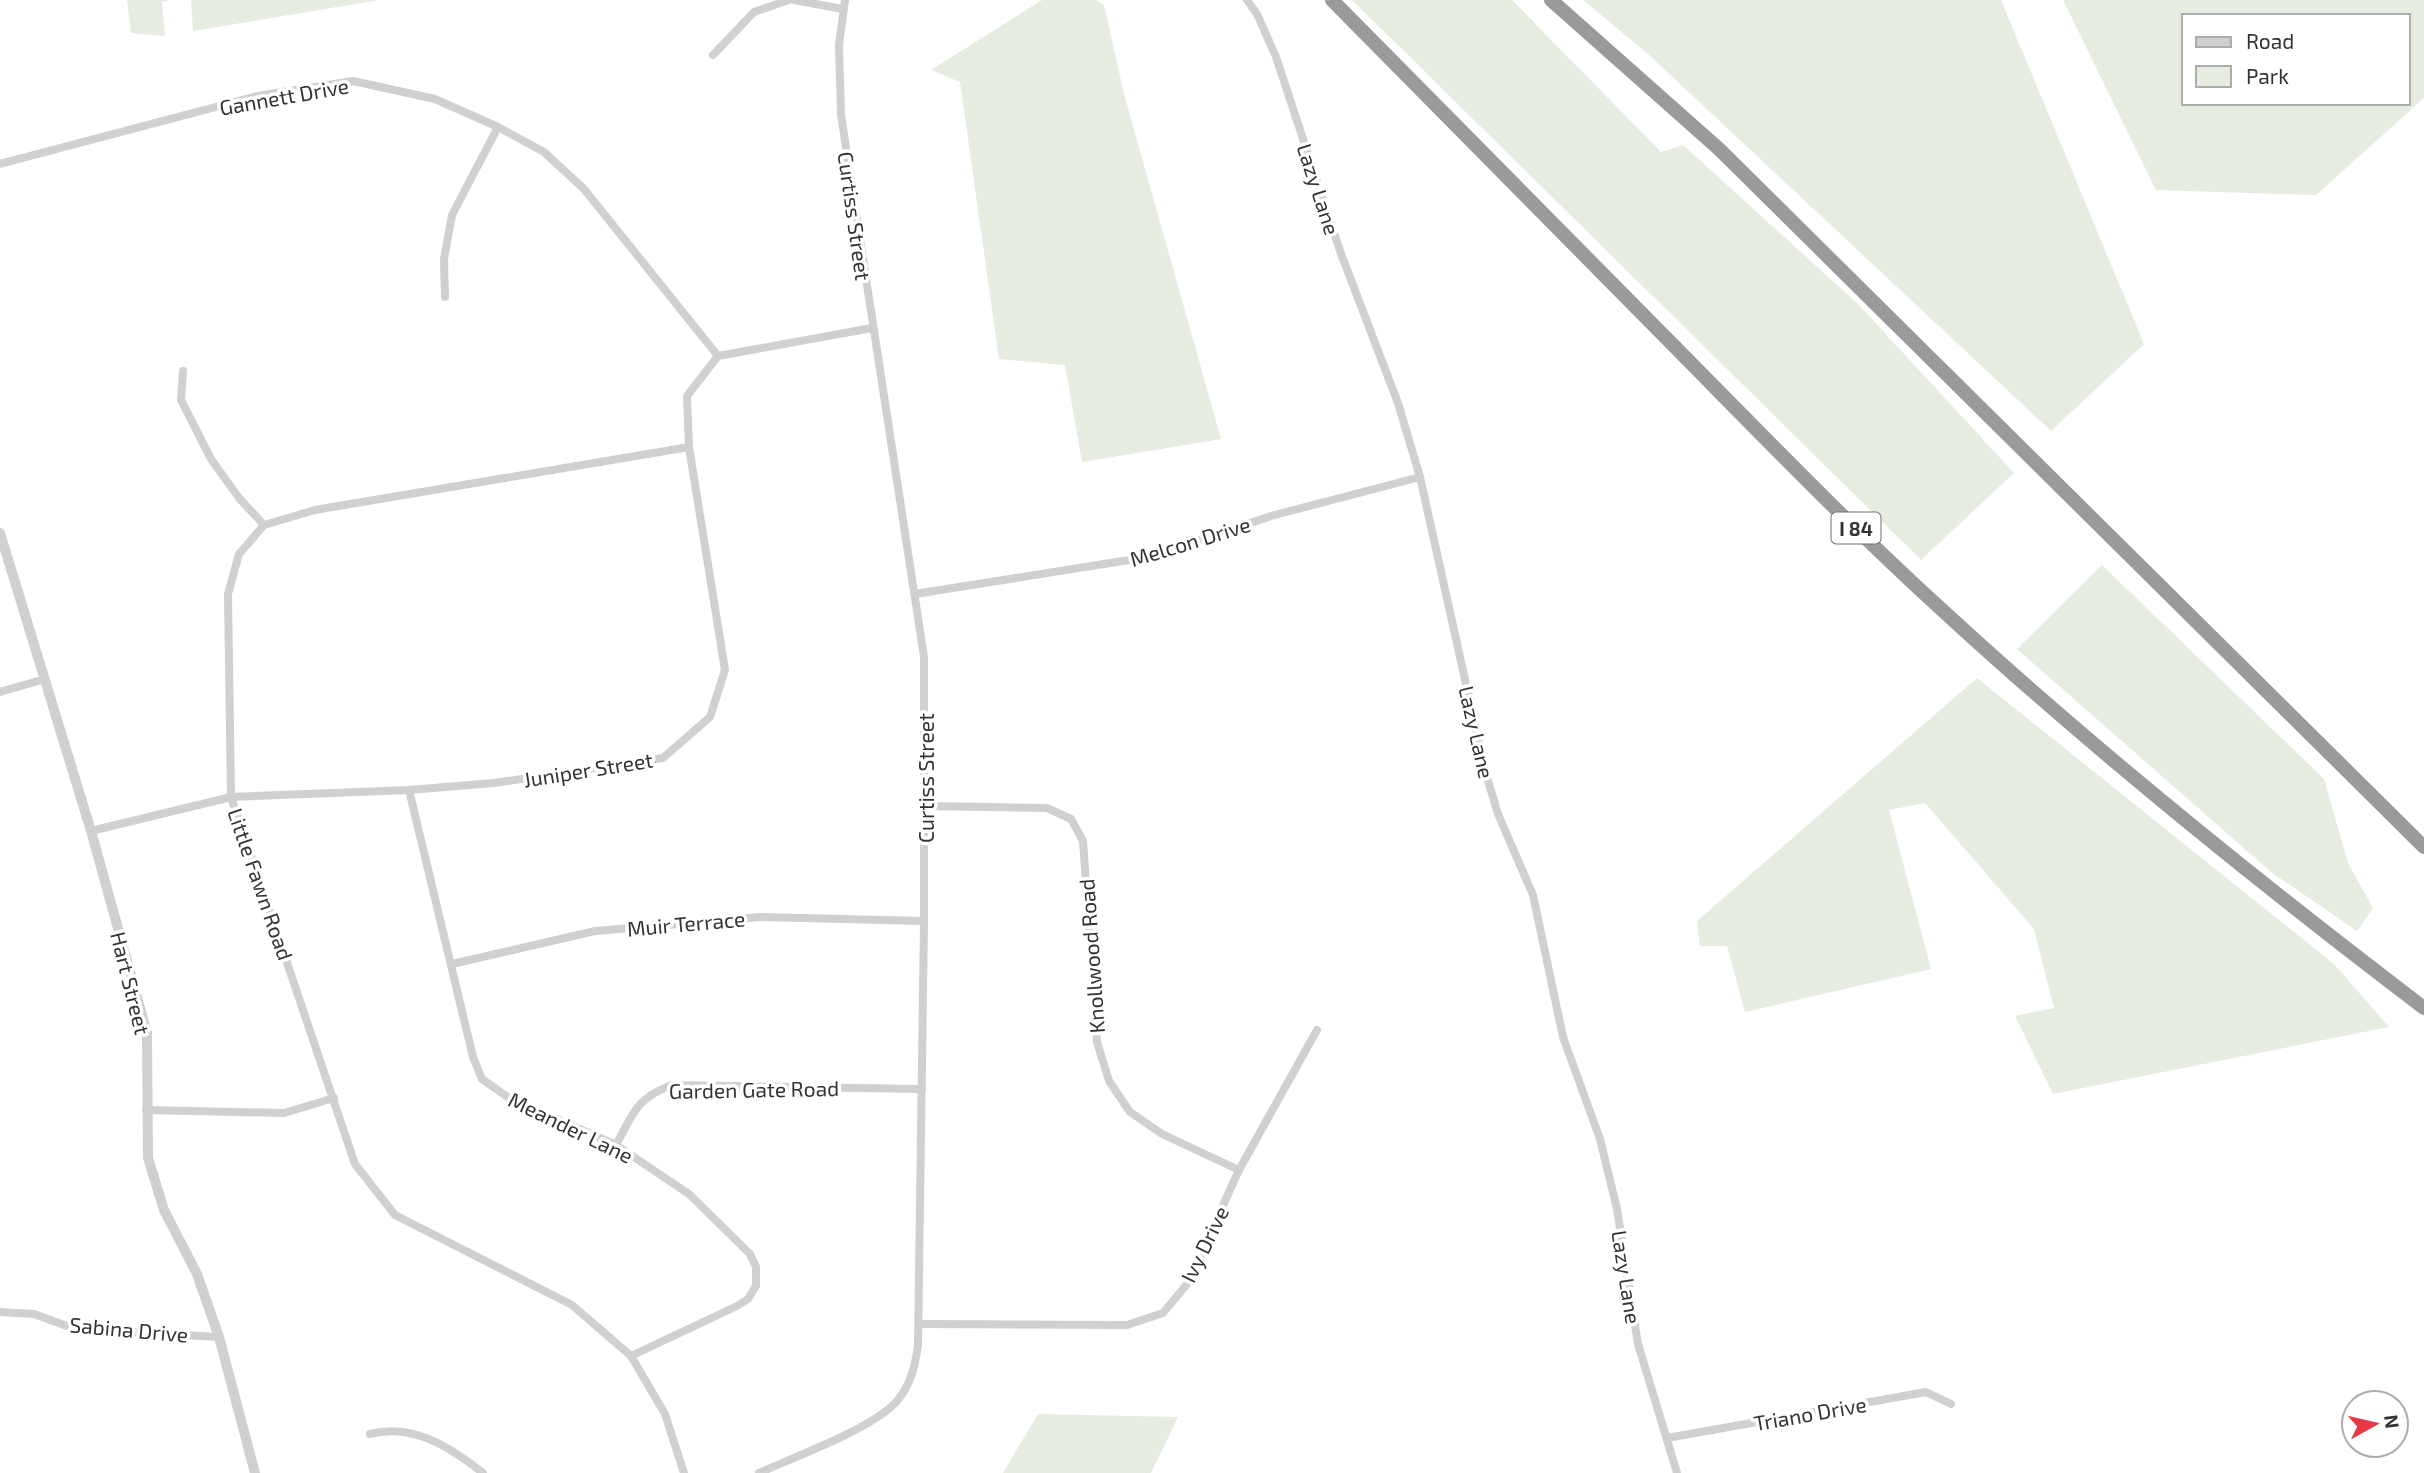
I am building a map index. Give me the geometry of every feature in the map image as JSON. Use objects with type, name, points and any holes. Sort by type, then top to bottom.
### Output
[{"type":"highway","name":"I 84","points":[[1332,0],[1807,480],[1936,605],[2153,796],[2424,1008]]},
{"type":"highway","points":[[1551,0],[1719,149],[2424,847]]},
{"type":"street","points":[[713,55],[754,12],[792,0],[844,5]]},
{"type":"street","name":"Lazy Lane","points":[[1247,0],[1257,14],[1276,57],[1340,251],[1398,403],[1420,477],[1486,774],[1498,814],[1533,895],[1563,1037],[1602,1144],[1617,1209],[1638,1344],[1677,1473]]},
{"type":"street","name":"Curtiss Street","points":[[759,1473],[833,1440],[888,1410],[909,1383],[915,1367],[919,1324],[925,806],[924,657],[872,328],[839,94],[839,45],[844,5]]},
{"type":"street","name":"Gannett Drive","points":[[0,163],[257,96],[353,81],[435,99],[498,127],[544,152],[584,189],[718,356]]},
{"type":"street","points":[[445,298],[444,259],[452,215],[498,127]]},
{"type":"street","points":[[718,356],[872,328]]},
{"type":"street","name":"Juniper Street","points":[[91,831],[231,797],[409,790],[494,783],[663,758],[710,717],[725,670],[689,447],[687,396],[718,356]]},
{"type":"street","points":[[183,371],[181,400],[211,458],[239,498],[264,525],[315,510],[689,447]]},
{"type":"street","name":"Melcon Drive","points":[[915,594],[1148,557],[1271,516],[1420,477]]},
{"type":"street","name":"Little Fawn Road","points":[[264,525],[239,554],[228,594],[231,797],[355,1164],[395,1215],[572,1305],[631,1356],[665,1415],[684,1473]]},
{"type":"street","name":"Hart Street","points":[[0,533],[91,831],[147,1033],[148,1158],[164,1210],[197,1274],[219,1336],[255,1473]]},
{"type":"street","points":[[0,692],[45,679]]},
{"type":"street","name":"Meander Lane","points":[[409,790],[473,1057],[482,1079],[509,1098],[615,1145],[689,1194],[750,1254],[756,1267],[756,1286],[748,1299],[631,1356]]},
{"type":"street","name":"Knollwood Road","points":[[925,806],[1047,808],[1071,819],[1083,841],[1097,1042],[1109,1081],[1130,1112],[1141,1120],[1162,1134],[1239,1170]]},
{"type":"street","name":"Muir Terrace","points":[[452,964],[595,931],[760,917],[924,921]]},
{"type":"street","name":"Ivy Drive","points":[[919,1324],[1127,1325],[1163,1313],[1188,1283],[1239,1170],[1317,1030]]},
{"type":"street","name":"Garden Gate Road","points":[[615,1145],[637,1105],[652,1092],[672,1085],[922,1089]]},
{"type":"street","points":[[146,1110],[284,1113],[334,1098]]},
{"type":"street","name":"Sabina Drive","points":[[0,1311],[34,1314],[75,1329],[219,1336]]},
{"type":"street","name":"Triano Drive","points":[[1667,1438],[1926,1392],[1951,1404]]},
{"type":"street","points":[[370,1434],[399,1430],[430,1438],[465,1458],[483,1473]]},
{"type":"green space","points":[[127,0],[171,0],[162,2],[165,36],[131,33]]},
{"type":"green space","points":[[191,0],[379,0],[193,31]]},
{"type":"green space","points":[[1042,0],[1096,0],[1104,5],[1124,94],[1221,439],[1082,462],[1065,365],[999,359],[960,82],[931,70]]},
{"type":"green space","points":[[1352,0],[1512,0],[1661,152],[1683,145],[1858,304],[2014,473],[1921,560]]},
{"type":"green space","points":[[1583,0],[2001,0],[2144,344],[2051,431],[1648,54]]},
{"type":"green space","points":[[2063,0],[2424,0],[2424,98],[2316,195],[2156,190]]},
{"type":"green space","points":[[2102,565],[2324,779],[2348,863],[2373,908],[2357,931],[2271,872],[2017,649]]},
{"type":"green space","points":[[1977,678],[2334,964],[2389,1027],[2053,1094],[2015,1016],[2054,1008],[2034,929],[1925,803],[1889,810],[1931,969],[1745,1012],[1727,946],[1700,946],[1697,921]]},
{"type":"green space","points":[[1038,1414],[1178,1417],[1151,1473],[1003,1473]]}]
